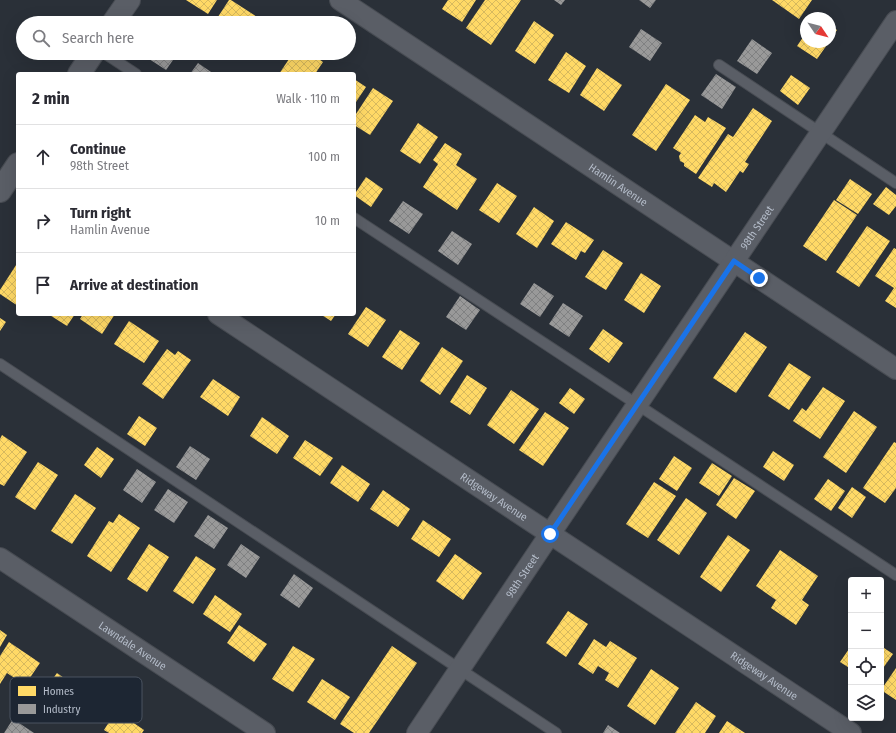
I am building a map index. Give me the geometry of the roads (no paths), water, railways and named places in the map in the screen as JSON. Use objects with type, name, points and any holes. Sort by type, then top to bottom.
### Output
[{"type":"street","points":[[118,16],[129,0]]},
{"type":"street","name":"Hamlin Avenue","points":[[340,0],[896,369]]},
{"type":"street","name":"98th Street","points":[[417,733],[896,21]]},
{"type":"street","points":[[80,72],[88,60]]},
{"type":"street","name":"Ridgeway Avenue","points":[[221,316],[851,733]]},
{"type":"street","name":"Lawndale Avenue","points":[[0,558],[265,733]]},
{"type":"lane","points":[[115,60],[133,72]]},
{"type":"lane","points":[[719,65],[896,183]]},
{"type":"lane","points":[[356,219],[896,575]]},
{"type":"lane","points":[[0,364],[556,733]]}]
